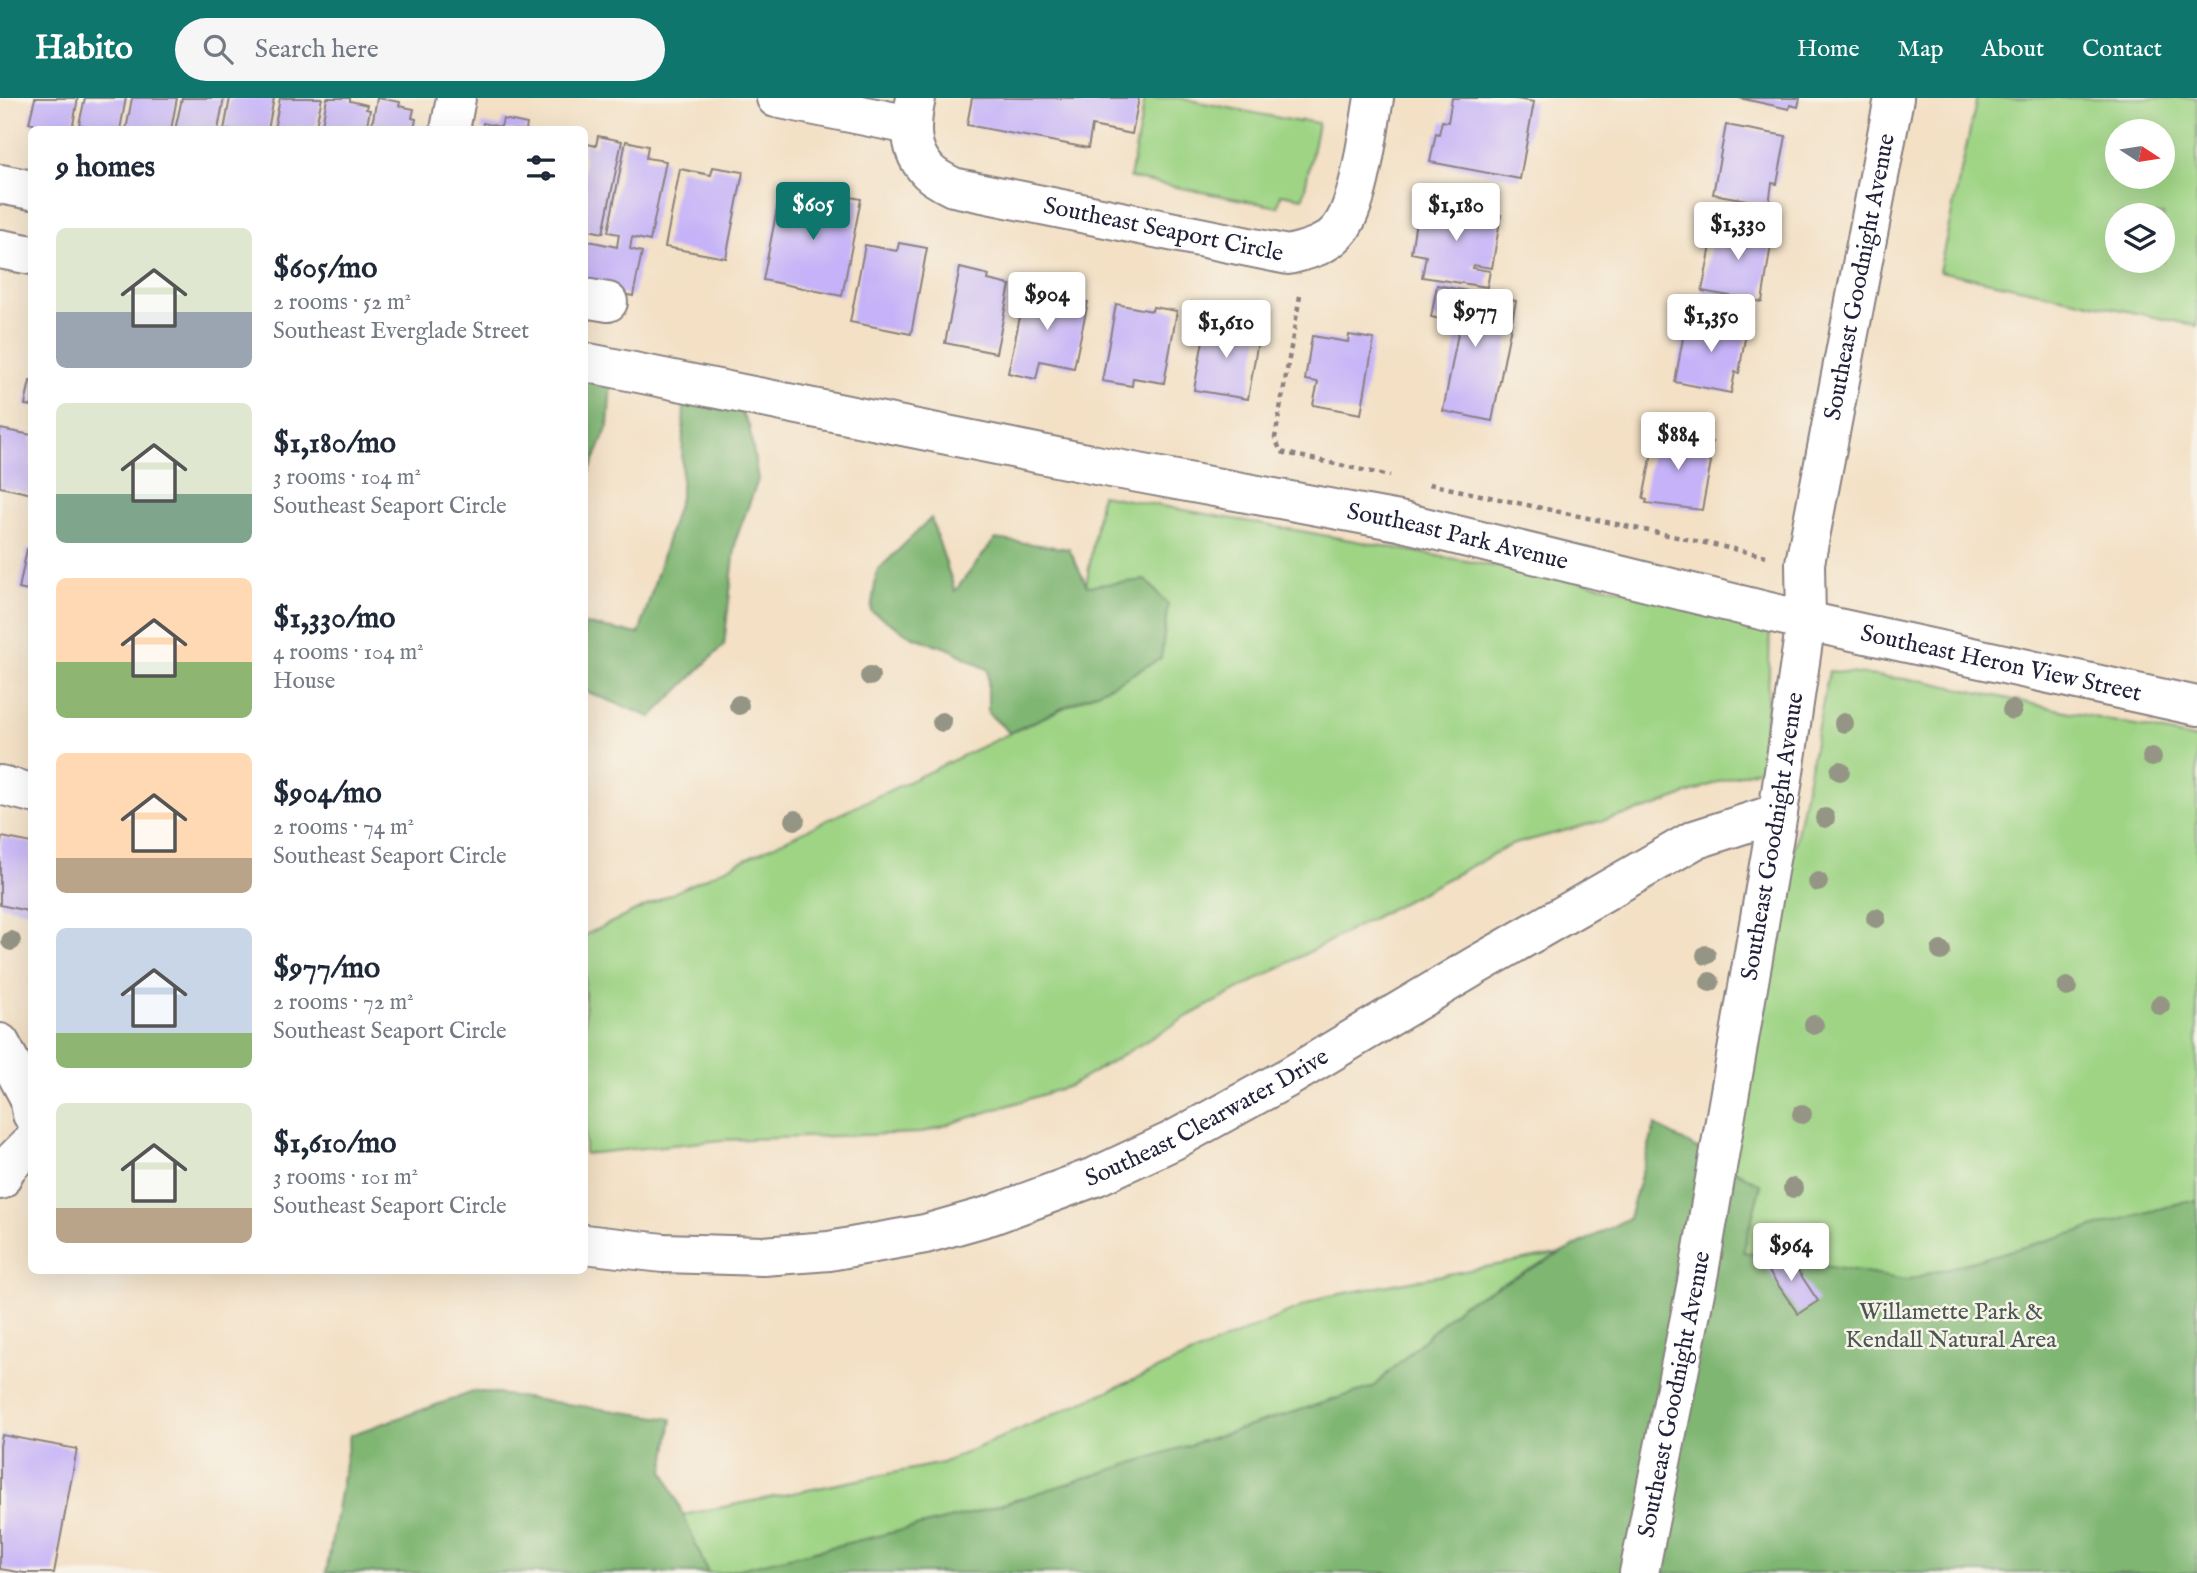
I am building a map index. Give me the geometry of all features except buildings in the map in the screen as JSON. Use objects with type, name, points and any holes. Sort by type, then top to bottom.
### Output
[{"type":"street","points":[[451,126],[457,98]]},
{"type":"street","points":[[776,98],[913,111]]},
{"type":"street","name":"Southeast Seaport Circle","points":[[913,111],[914,148],[929,173],[953,187],[1288,255],[1317,248],[1340,230],[1353,204],[1374,98]]},
{"type":"street","name":"Southeast Goodnight Avenue","points":[[1639,1573],[1699,1272],[1778,813],[1806,621],[1805,563],[1894,98]]},
{"type":"street","points":[[0,184],[28,189]]},
{"type":"street","points":[[0,250],[28,254]]},
{"type":"street","name":"Southeast Park Avenue","points":[[588,363],[1106,467],[1399,520],[1806,621]]},
{"type":"street","name":"Southeast Heron View Street","points":[[1806,621],[2197,706]]},
{"type":"street","points":[[0,785],[28,792]]},
{"type":"street","name":"Southeast Clearwater Drive","points":[[588,1244],[663,1253],[763,1256],[829,1251],[925,1234],[992,1215],[1097,1176],[1172,1141],[1289,1077],[1475,965],[1694,840],[1778,813]]},
{"type":"street","points":[[0,1043],[28,1095]]},
{"type":"street","points":[[0,1131],[28,1139]]},
{"type":"street","points":[[0,1180],[7,1167],[28,1144]]},
{"type":"path","points":[[1300,296],[1275,438],[1281,452],[1402,478]]},
{"type":"path","points":[[1429,484],[1750,554],[1805,563]]},
{"type":"green space","points":[[1145,98],[1179,98],[1300,122],[1318,123],[1303,198],[1281,194],[1278,207],[1130,178]]},
{"type":"green space","points":[[1977,98],[2197,98],[2197,326],[1939,271]]},
{"type":"green space","points":[[588,363],[612,367],[608,426],[588,476]]},
{"type":"green space","points":[[726,391],[749,425],[758,480],[736,539],[724,645],[651,717],[588,692],[588,625],[639,634],[681,494],[684,404]]},
{"type":"green space","points":[[1101,495],[1770,616],[1763,768],[1720,781],[1654,807],[1511,845],[1190,1015],[1070,1086],[921,1133],[722,1140],[588,1154],[588,934],[1118,682],[1086,586]]},
{"type":"green space","points":[[931,518],[955,591],[995,539],[1069,549],[1087,586],[1146,580],[1168,605],[1161,658],[1118,682],[1010,733],[988,713],[988,670],[950,649],[911,636],[871,611],[877,571]]},
{"type":"green space","name":"Willamette Park & Kendall Natural Area","points":[[1829,671],[1925,681],[2197,739],[2197,1573],[646,1573],[673,1517],[942,1463],[1324,1297],[1599,1246],[1712,1267]]},
{"type":"green space","points":[[1655,1125],[1761,1185],[1743,1252],[1906,1280],[2187,1201],[2197,1201],[2197,1573],[722,1573],[974,1513],[1373,1387],[1461,1305],[1629,1218]]},
{"type":"green space","points":[[476,1391],[672,1419],[664,1471],[708,1573],[326,1573],[350,1435]]}]
